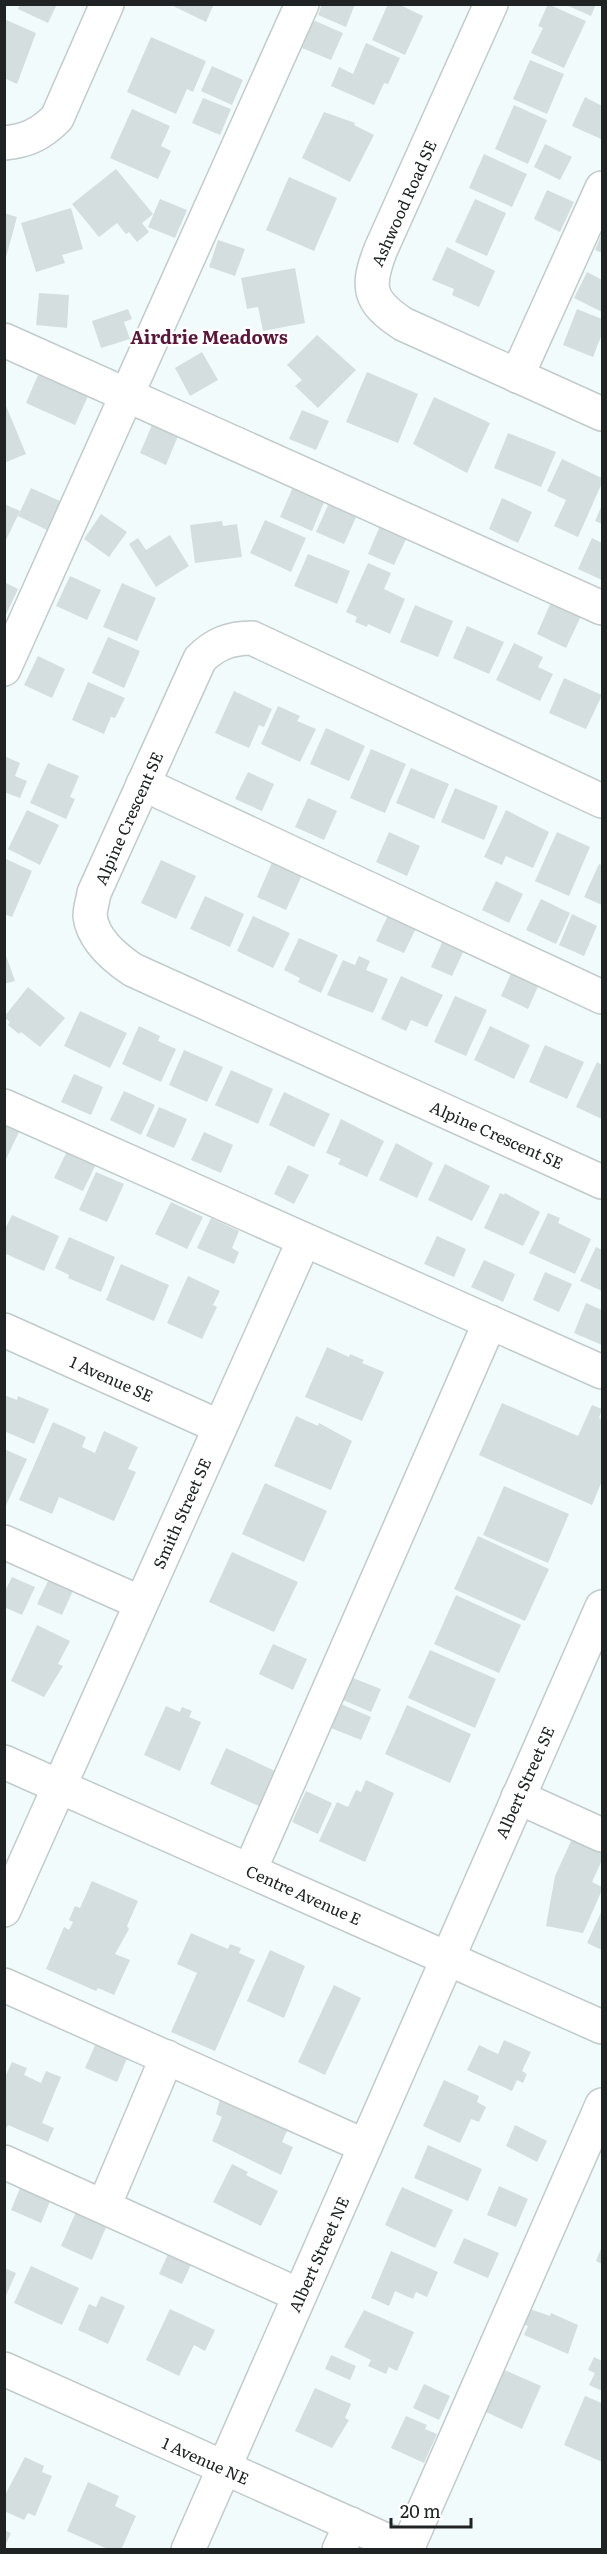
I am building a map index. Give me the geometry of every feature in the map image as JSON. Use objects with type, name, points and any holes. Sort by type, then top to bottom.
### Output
[{"type":"street","points":[[4,143],[23,141],[43,131],[57,118],[107,4]]},
{"type":"street","points":[[4,669],[302,4]]},
{"type":"street","name":"Ashwood Road SE","points":[[491,4],[372,270],[371,292],[383,311],[403,324],[603,414]]},
{"type":"street","points":[[518,376],[603,188]]},
{"type":"street","points":[[4,340],[603,608]]},
{"type":"street","name":"Alpine Crescent SE","points":[[603,801],[252,638],[224,642],[211,648],[200,659],[94,893],[90,916],[98,936],[112,955],[133,970],[603,1182]]},
{"type":"street","points":[[143,784],[603,997]]},
{"type":"street","points":[[4,1106],[603,1372]]},
{"type":"street","name":"Smith Street SE","points":[[4,1910],[304,1240]]},
{"type":"street","points":[[250,1870],[490,1322]]},
{"type":"street","name":"1 Avenue SE","points":[[4,1330],[220,1427]]},
{"type":"street","points":[[4,1542],[141,1603]]},
{"type":"street","name":"Albert Street SE","points":[[446,1958],[602,1608]]},
{"type":"street","name":"Centre Avenue E","points":[[4,1762],[603,2027]]},
{"type":"street","points":[[518,1797],[603,1835]]},
{"type":"street","name":"Albert Street NE","points":[[188,2550],[446,1958]]},
{"type":"street","points":[[4,1985],[365,2146]]},
{"type":"street","points":[[104,2206],[167,2057]]},
{"type":"street","points":[[408,2549],[603,2105]]},
{"type":"street","points":[[4,2162],[299,2295]]},
{"type":"street","name":"1 Avenue NE","points":[[4,2369],[224,2468],[345,2537],[408,2549]]},
{"type":"building","points":[[20,4],[57,4],[48,23],[18,9]]},
{"type":"building","points":[[169,4],[214,4],[206,22]]},
{"type":"building","points":[[322,4],[355,4],[346,27],[318,15]]},
{"type":"building","points":[[388,4],[398,4],[423,16],[405,55],[372,40]]},
{"type":"building","points":[[548,4],[586,21],[564,68],[531,53],[543,28],[538,26]]},
{"type":"building","points":[[564,4],[596,4],[591,16]]},
{"type":"building","points":[[4,19],[36,33],[17,84],[4,78]]},
{"type":"building","points":[[313,20],[343,33],[331,60],[302,48]]},
{"type":"building","points":[[151,37],[206,61],[193,92],[187,89],[176,114],[127,92]]},
{"type":"building","points":[[366,43],[400,58],[388,84],[384,83],[374,105],[331,86],[339,67],[353,74]]},
{"type":"building","points":[[530,60],[564,74],[547,114],[513,99]]},
{"type":"building","points":[[212,66],[243,80],[232,105],[201,91]]},
{"type":"building","points":[[585,97],[602,106],[601,139],[572,126]]},
{"type":"building","points":[[203,98],[231,109],[220,135],[192,123]]},
{"type":"building","points":[[514,105],[547,120],[528,164],[495,149]]},
{"type":"building","points":[[132,109],[170,126],[161,146],[171,151],[158,179],[110,158]]},
{"type":"building","points":[[324,112],[355,123],[354,125],[374,135],[350,182],[302,158]]},
{"type":"building","points":[[545,144],[572,157],[560,180],[534,167]]},
{"type":"building","points":[[484,154],[527,174],[512,207],[469,188]]},
{"type":"building","points":[[116,169],[153,214],[142,223],[149,232],[137,242],[117,223],[99,237],[72,204]]},
{"type":"building","points":[[289,177],[337,198],[314,251],[266,230]]},
{"type":"building","points":[[547,190],[574,202],[560,232],[534,219]]},
{"type":"building","points":[[160,199],[187,210],[175,238],[148,227]]},
{"type":"building","points":[[475,199],[506,213],[487,256],[455,242]]},
{"type":"building","points":[[71,208],[83,249],[62,255],[65,263],[36,272],[21,223]]},
{"type":"building","points":[[4,213],[17,217],[5,261],[4,260]]},
{"type":"building","points":[[602,233],[602,253],[595,250]]},
{"type":"building","points":[[218,240],[245,249],[235,276],[209,267]]},
{"type":"building","points":[[447,247],[495,271],[479,307],[452,295],[454,289],[432,280]]},
{"type":"building","points":[[295,268],[305,323],[263,331],[258,307],[247,309],[241,278]]},
{"type":"building","points":[[587,272],[602,280],[602,312],[574,298]]},
{"type":"building","points":[[39,293],[69,295],[67,328],[36,325]]},
{"type":"building","points":[[128,309],[132,319],[124,322],[130,339],[101,348],[92,321]]},
{"type":"building","points":[[577,309],[602,319],[602,334],[593,357],[563,345]]},
{"type":"building","points":[[317,335],[356,370],[318,408],[295,386],[302,380],[287,365]]},
{"type":"building","points":[[202,352],[218,380],[190,396],[175,368]]},
{"type":"building","points":[[367,372],[418,394],[398,443],[346,422]]},
{"type":"building","points":[[38,375],[88,396],[75,425],[26,403]]},
{"type":"building","points":[[434,397],[490,423],[467,473],[413,444]]},
{"type":"building","points":[[4,401],[26,454],[4,463]]},
{"type":"building","points":[[302,410],[329,421],[316,450],[289,439]]},
{"type":"building","points":[[152,425],[178,436],[166,465],[140,453]]},
{"type":"building","points":[[508,433],[556,452],[541,487],[494,468]]},
{"type":"building","points":[[562,459],[602,478],[602,483],[578,537],[554,526],[566,500],[547,491]]},
{"type":"building","points":[[293,487],[325,500],[312,531],[280,517]]},
{"type":"building","points":[[31,488],[60,501],[47,530],[18,516]]},
{"type":"building","points":[[502,498],[532,512],[518,543],[489,529]]},
{"type":"building","points":[[329,503],[357,515],[344,544],[316,532]]},
{"type":"building","points":[[4,504],[20,511],[4,544]]},
{"type":"building","points":[[602,505],[602,524],[595,521]]},
{"type":"building","points":[[101,514],[127,532],[109,557],[84,539]]},
{"type":"building","points":[[265,520],[306,538],[291,572],[250,553]]},
{"type":"building","points":[[222,521],[223,526],[237,524],[242,557],[195,563],[190,525]]},
{"type":"building","points":[[380,526],[407,537],[394,565],[368,554]]},
{"type":"building","points":[[170,535],[189,566],[156,587],[129,544],[138,538],[146,550]]},
{"type":"building","points":[[592,538],[602,543],[602,580],[578,569]]},
{"type":"building","points":[[308,554],[350,571],[337,604],[294,586]]},
{"type":"building","points":[[368,563],[391,573],[384,589],[405,599],[390,634],[368,624],[367,627],[355,622],[357,617],[346,612]]},
{"type":"building","points":[[70,576],[101,590],[87,620],[56,606]]},
{"type":"building","points":[[4,582],[18,589],[4,619]]},
{"type":"building","points":[[122,583],[156,598],[137,641],[103,627]]},
{"type":"building","points":[[551,602],[581,616],[566,648],[537,634]]},
{"type":"building","points":[[415,605],[453,621],[438,657],[400,642]]},
{"type":"building","points":[[467,626],[504,642],[489,674],[453,658]]},
{"type":"building","points":[[108,637],[140,651],[124,688],[92,673]]},
{"type":"building","points":[[514,643],[543,657],[538,667],[553,674],[540,701],[496,680]]},
{"type":"building","points":[[38,656],[65,669],[52,698],[24,685]]},
{"type":"building","points":[[564,678],[602,695],[586,729],[549,713]]},
{"type":"building","points":[[88,682],[125,698],[115,718],[111,717],[104,734],[72,720]]},
{"type":"building","points":[[234,691],[272,709],[264,727],[259,725],[249,748],[215,733]]},
{"type":"building","points":[[278,706],[300,716],[297,721],[316,729],[300,762],[261,744]]},
{"type":"building","points":[[326,728],[365,746],[349,781],[310,764]]},
{"type":"building","points":[[371,749],[406,764],[385,813],[350,798]]},
{"type":"building","points":[[4,756],[20,763],[15,776],[27,781],[20,798],[4,792]]},
{"type":"building","points":[[48,763],[79,776],[70,797],[75,799],[66,819],[30,803]]},
{"type":"building","points":[[411,768],[449,784],[434,819],[396,803]]},
{"type":"building","points":[[248,772],[274,784],[262,811],[235,799]]},
{"type":"building","points":[[455,788],[498,806],[484,840],[441,822]]},
{"type":"building","points":[[308,798],[337,811],[324,840],[295,827]]},
{"type":"building","points":[[27,810],[59,825],[40,865],[8,849]]},
{"type":"building","points":[[506,810],[549,832],[533,868],[506,856],[502,865],[484,857]]},
{"type":"building","points":[[389,832],[420,846],[407,876],[376,862]]},
{"type":"building","points":[[557,832],[590,847],[569,896],[535,881]]},
{"type":"building","points":[[4,858],[32,871],[12,917],[4,914]]},
{"type":"building","points":[[161,860],[196,876],[176,919],[141,903]]},
{"type":"building","points":[[273,860],[303,873],[286,910],[257,897]]},
{"type":"building","points":[[599,864],[602,865],[602,905],[584,897]]},
{"type":"building","points":[[496,881],[523,894],[509,923],[482,910]]},
{"type":"building","points":[[205,896],[244,914],[230,947],[190,929]]},
{"type":"building","points":[[541,899],[570,913],[556,944],[526,930]]},
{"type":"building","points":[[389,913],[417,926],[404,953],[376,941]]},
{"type":"building","points":[[572,914],[597,926],[584,956],[559,945]]},
{"type":"building","points":[[253,916],[290,933],[273,968],[237,951]]},
{"type":"building","points":[[299,938],[338,955],[321,993],[298,982],[300,978],[284,970]]},
{"type":"building","points":[[444,938],[465,948],[452,976],[431,967]]},
{"type":"building","points":[[4,950],[15,981],[4,984]]},
{"type":"building","points":[[359,956],[370,961],[366,970],[388,979],[373,1013],[327,995],[343,960],[355,965]]},
{"type":"building","points":[[513,969],[540,982],[528,1009],[501,996]]},
{"type":"building","points":[[401,976],[443,995],[427,1027],[411,1020],[406,1031],[381,1019]]},
{"type":"building","points":[[28,987],[65,1018],[40,1047],[8,1025],[10,1022],[4,1017]]},
{"type":"building","points":[[455,996],[487,1010],[466,1056],[434,1042]]},
{"type":"building","points":[[80,1011],[127,1033],[110,1068],[64,1046]]},
{"type":"building","points":[[139,1026],[160,1036],[158,1041],[176,1049],[161,1082],[122,1064]]},
{"type":"building","points":[[490,1026],[530,1045],[514,1079],[474,1060]]},
{"type":"building","points":[[545,1045],[584,1062],[567,1099],[529,1082]]},
{"type":"building","points":[[184,1050],[223,1067],[207,1102],[169,1085]]},
{"type":"building","points":[[597,1062],[602,1065],[602,1119],[576,1107]]},
{"type":"building","points":[[231,1070],[273,1089],[258,1124],[215,1105]]},
{"type":"building","points":[[74,1074],[103,1087],[91,1115],[61,1102]]},
{"type":"building","points":[[124,1091],[155,1105],[141,1135],[110,1120]]},
{"type":"building","points":[[284,1092],[330,1114],[314,1147],[269,1125]]},
{"type":"building","points":[[159,1107],[187,1119],[174,1148],[146,1136]]},
{"type":"building","points":[[341,1119],[384,1141],[367,1177],[338,1164],[341,1159],[326,1153]]},
{"type":"building","points":[[4,1123],[20,1130],[6,1159],[4,1159]]},
{"type":"building","points":[[204,1132],[233,1145],[221,1173],[191,1160]]},
{"type":"building","points":[[396,1143],[433,1163],[417,1198],[379,1180]]},
{"type":"building","points":[[68,1149],[97,1162],[83,1191],[54,1178]]},
{"type":"building","points":[[445,1164],[490,1186],[472,1221],[428,1200]]},
{"type":"building","points":[[288,1165],[309,1175],[294,1204],[274,1194]]},
{"type":"building","points":[[96,1172],[124,1184],[107,1222],[79,1210]]},
{"type":"building","points":[[500,1193],[504,1195],[505,1193],[540,1212],[523,1246],[484,1228]]},
{"type":"building","points":[[171,1202],[203,1217],[187,1249],[155,1234]]},
{"type":"building","points":[[548,1213],[560,1218],[558,1223],[591,1239],[575,1274],[529,1253]]},
{"type":"building","points":[[12,1215],[59,1236],[44,1271],[4,1253],[4,1231]]},
{"type":"building","points":[[211,1218],[239,1231],[232,1248],[239,1252],[234,1264],[197,1248]]},
{"type":"building","points":[[437,1236],[466,1249],[454,1277],[424,1264]]},
{"type":"building","points":[[69,1237],[115,1257],[101,1292],[68,1278],[69,1275],[55,1268]]},
{"type":"building","points":[[596,1247],[602,1250],[602,1291],[580,1281]]},
{"type":"building","points":[[484,1260],[515,1274],[503,1302],[471,1287]]},
{"type":"building","points":[[121,1264],[169,1285],[154,1321],[106,1300]]},
{"type":"building","points":[[545,1272],[572,1284],[559,1312],[533,1300]]},
{"type":"building","points":[[188,1276],[220,1291],[213,1305],[217,1307],[202,1339],[167,1323]]},
{"type":"building","points":[[586,1303],[602,1310],[602,1345],[574,1333]]},
{"type":"building","points":[[327,1347],[349,1357],[350,1354],[364,1360],[362,1363],[384,1372],[362,1421],[305,1397]]},
{"type":"building","points":[[4,1395],[17,1400],[18,1396],[49,1409],[34,1444],[4,1431]]},
{"type":"building","points":[[502,1403],[578,1436],[592,1405],[602,1409],[599,1418],[602,1419],[602,1481],[592,1505],[479,1455]]},
{"type":"building","points":[[296,1416],[318,1426],[319,1423],[352,1441],[331,1490],[274,1466]]},
{"type":"building","points":[[53,1422],[86,1437],[82,1447],[95,1453],[104,1431],[138,1447],[128,1469],[136,1472],[114,1521],[59,1497],[52,1514],[19,1500]]},
{"type":"building","points":[[4,1449],[27,1459],[4,1510]]},
{"type":"building","points":[[265,1483],[327,1511],[304,1562],[242,1534]]},
{"type":"building","points":[[504,1486],[569,1514],[548,1563],[483,1535]]},
{"type":"building","points":[[478,1536],[549,1569],[525,1621],[454,1589]]},
{"type":"building","points":[[232,1552],[298,1582],[274,1632],[209,1602]]},
{"type":"building","points":[[51,1575],[75,1586],[62,1615],[37,1604]]},
{"type":"building","points":[[12,1577],[35,1587],[22,1615],[4,1607],[4,1593]]},
{"type":"building","points":[[456,1595],[521,1625],[499,1673],[434,1644]]},
{"type":"building","points":[[37,1625],[70,1641],[58,1664],[63,1666],[44,1697],[11,1681]]},
{"type":"building","points":[[273,1644],[307,1659],[293,1690],[259,1674]]},
{"type":"building","points":[[430,1650],[496,1679],[475,1728],[408,1698]]},
{"type":"building","points":[[353,1678],[381,1689],[371,1712],[343,1700]]},
{"type":"building","points":[[341,1704],[371,1717],[361,1740],[331,1728]]},
{"type":"building","points":[[407,1705],[471,1734],[450,1783],[385,1754]]},
{"type":"building","points":[[166,1706],[180,1712],[182,1707],[192,1711],[189,1717],[201,1722],[180,1771],[144,1755]]},
{"type":"building","points":[[226,1748],[275,1771],[259,1806],[210,1784]]},
{"type":"building","points":[[366,1780],[394,1793],[365,1862],[319,1841],[337,1802],[348,1807],[356,1790],[361,1792]]},
{"type":"building","points":[[306,1791],[332,1803],[318,1834],[292,1822]]},
{"type":"building","points":[[572,1839],[602,1853],[602,1860],[592,1882],[602,1887],[602,1890],[583,1933],[546,1926],[555,1876]]},
{"type":"building","points":[[92,1881],[138,1901],[127,1926],[129,1929],[115,1954],[130,1960],[114,1995],[98,1988],[96,1991],[46,1969],[64,1927],[69,1930],[73,1922],[69,1920],[75,1906],[80,1908]]},
{"type":"building","points":[[602,1910],[602,1950],[587,1943]]},
{"type":"building","points":[[191,1933],[228,1949],[230,1944],[241,1948],[239,1953],[255,1960],[215,2051],[171,2032],[197,1973],[177,1964]]},
{"type":"building","points":[[270,1950],[305,1966],[284,2018],[247,2001]]},
{"type":"building","points":[[334,1985],[361,1998],[325,2075],[298,2062]]},
{"type":"building","points":[[101,2032],[131,2049],[117,2082],[85,2068]]},
{"type":"building","points":[[504,2040],[531,2052],[522,2071],[527,2074],[523,2083],[517,2080],[512,2091],[467,2070],[479,2045],[498,2054]]},
{"type":"building","points":[[12,2062],[27,2068],[24,2075],[41,2083],[46,2071],[61,2077],[42,2123],[54,2128],[48,2142],[8,2125],[4,2132],[4,2079]]},
{"type":"building","points":[[444,2080],[479,2096],[477,2102],[486,2107],[479,2122],[471,2119],[460,2143],[423,2126]]},
{"type":"building","points":[[220,2099],[291,2122],[282,2142],[293,2147],[281,2175],[212,2141],[222,2117],[216,2114]]},
{"type":"building","points":[[515,2125],[547,2141],[537,2162],[506,2146]]},
{"type":"building","points":[[428,2145],[482,2169],[468,2201],[414,2178]]},
{"type":"building","points":[[232,2164],[248,2172],[246,2175],[278,2191],[261,2226],[213,2202]]},
{"type":"building","points":[[23,2181],[53,2194],[41,2223],[11,2210]]},
{"type":"building","points":[[499,2186],[528,2199],[516,2227],[487,2215]]},
{"type":"building","points":[[402,2187],[453,2210],[435,2248],[385,2225]]},
{"type":"building","points":[[76,2212],[107,2225],[92,2260],[61,2246]]},
{"type":"building","points":[[464,2238],[499,2253],[488,2278],[453,2263]]},
{"type":"building","points":[[173,2243],[196,2254],[182,2284],[159,2274]]},
{"type":"building","points":[[602,2246],[602,2264],[596,2261]]},
{"type":"building","points":[[391,2251],[438,2272],[427,2297],[416,2292],[413,2299],[395,2291],[389,2306],[371,2298]]},
{"type":"building","points":[[31,2266],[79,2288],[62,2325],[14,2303]]},
{"type":"building","points":[[4,2268],[16,2273],[4,2300]]},
{"type":"building","points":[[101,2296],[125,2306],[108,2344],[78,2330],[89,2304],[96,2307]]},
{"type":"building","points":[[170,2309],[215,2330],[205,2351],[194,2345],[179,2376],[146,2360]]},
{"type":"building","points":[[530,2309],[550,2316],[551,2313],[578,2325],[568,2354],[524,2335],[528,2326],[523,2324]]},
{"type":"building","points":[[364,2310],[414,2332],[397,2371],[389,2367],[386,2374],[368,2366],[371,2360],[344,2347]]},
{"type":"building","points":[[331,2355],[356,2366],[350,2380],[325,2369]]},
{"type":"building","points":[[594,2357],[602,2361],[602,2391],[589,2385],[595,2373],[588,2370]]},
{"type":"building","points":[[502,2369],[541,2386],[522,2429],[484,2411]]},
{"type":"building","points":[[424,2384],[450,2396],[439,2420],[413,2408]]},
{"type":"building","points":[[315,2388],[351,2404],[345,2418],[349,2420],[332,2448],[295,2431]]},
{"type":"building","points":[[585,2396],[602,2403],[602,2462],[564,2445]]},
{"type":"building","points":[[406,2416],[427,2425],[425,2429],[437,2434],[424,2463],[391,2448]]},
{"type":"building","points":[[25,2457],[44,2466],[42,2472],[52,2476],[35,2516],[28,2513],[24,2520],[4,2511],[4,2497]]},
{"type":"building","points":[[88,2482],[119,2496],[115,2506],[136,2516],[121,2550],[110,2550],[67,2531]]},
{"type":"building","points":[[4,2530],[11,2533],[4,2548]]},
{"type":"district","name":"Airdrie Meadows","points":[[209,336]]}]
